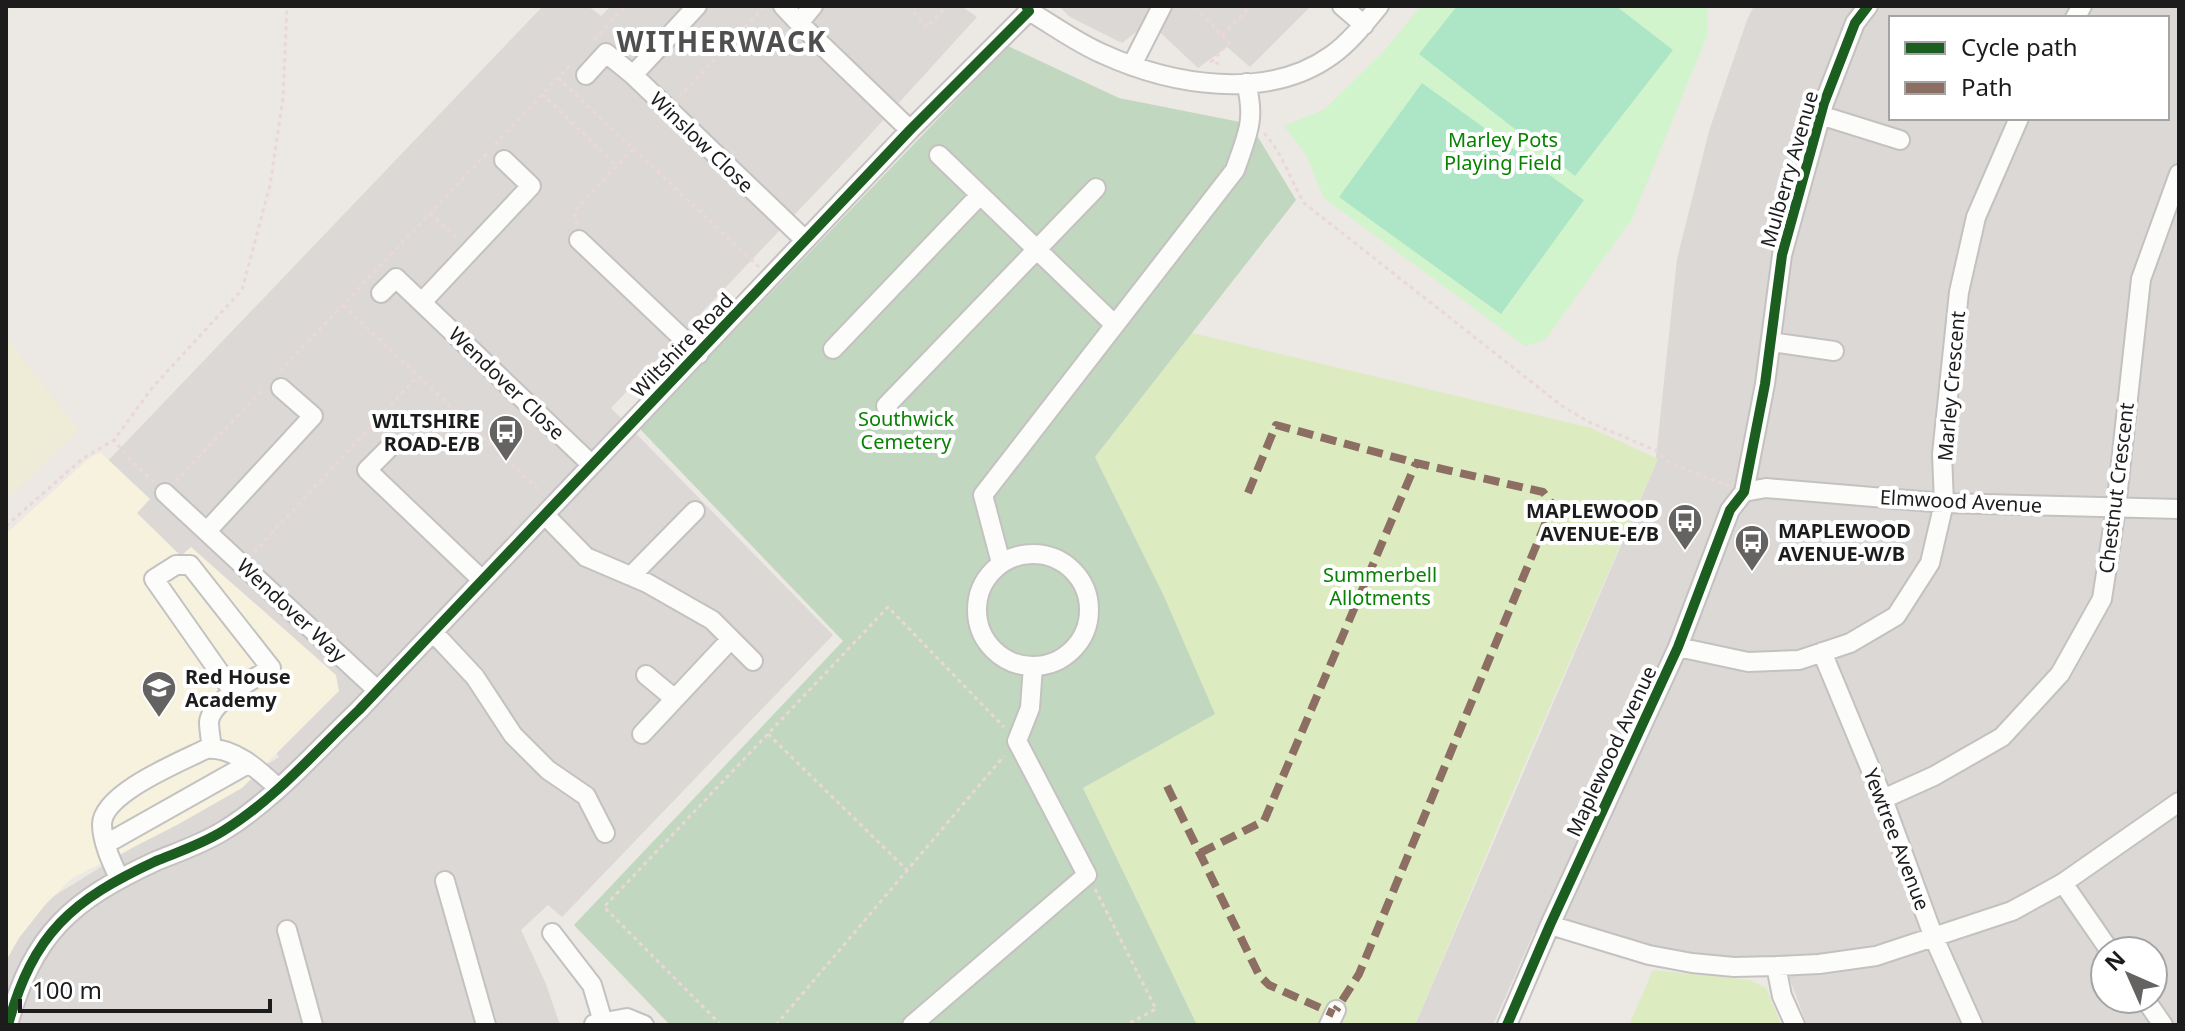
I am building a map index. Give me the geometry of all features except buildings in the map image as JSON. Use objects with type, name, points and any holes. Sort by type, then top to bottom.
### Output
[{"type":"street","name":"Winslow Close","points":[[697,6],[633,75],[805,240]]},
{"type":"street","points":[[783,6],[910,130]]},
{"type":"street","points":[[799,23],[813,6]]},
{"type":"street","points":[[1132,65],[1162,6]]},
{"type":"street","points":[[1342,6],[1364,25]]},
{"type":"street","points":[[1027,8],[1101,54],[1132,65],[1171,78],[1246,83],[1292,75],[1332,55],[1379,6]]},
{"type":"street","name":"Mulberry Avenue","points":[[1744,492],[1771,342],[1782,255],[1820,115],[1855,23],[1868,6]]},
{"type":"street","name":"Wiltshire Road","points":[[8,1025],[11,992],[44,939],[75,907],[119,878],[222,831],[278,788],[359,710],[1027,8]]},
{"type":"street","points":[[586,75],[606,53],[633,75]]},
{"type":"street","points":[[1001,563],[983,495],[1235,170],[1250,124],[1252,105],[1246,83]]},
{"type":"street","points":[[1820,115],[1900,140]]},
{"type":"street","name":"Marley Crescent","points":[[1678,647],[1748,662],[1799,660],[1850,643],[1896,616],[1930,563],[1944,503],[1942,454],[1959,292],[1976,217],[2018,120]]},
{"type":"street","points":[[939,155],[1115,325]]},
{"type":"street","points":[[422,302],[531,186],[504,160]]},
{"type":"street","name":"Chestnut Crescent","points":[[1883,799],[1934,776],[2002,737],[2060,674],[2102,599],[2116,508],[2141,279],[2179,174]]},
{"type":"street","points":[[886,406],[1096,188]]},
{"type":"street","points":[[833,349],[980,195]]},
{"type":"street","points":[[579,240],[699,354]]},
{"type":"street","name":"Wendover Close","points":[[381,293],[396,278],[592,465]]},
{"type":"street","points":[[1771,342],[1834,351]]},
{"type":"street","points":[[207,531],[313,416],[281,388]]},
{"type":"street","points":[[391,446],[367,470],[481,579]]},
{"type":"street","name":"Elmwood Avenue","points":[[1744,492],[1766,488],[1944,503],[2179,509]]},
{"type":"street","name":"Maplewood Avenue","points":[[1507,1025],[1678,647],[1730,510],[1744,492]]},
{"type":"street","name":"Wendover Way","points":[[165,493],[376,689]]},
{"type":"street","points":[[550,510],[586,557],[631,576],[712,620],[753,661]]},
{"type":"street","points":[[631,576],[695,511]]},
{"type":"street","points":[[1038,553],[1056,558],[1072,569],[1084,584],[1089,602],[1088,622],[1081,639],[1069,654],[1052,663],[1033,666],[1015,664],[987,643],[979,627],[976,609],[979,591],[988,575],[1001,563],[1019,555],[1038,553]]},
{"type":"street","points":[[212,748],[209,720],[221,702],[271,668],[190,565],[176,565],[154,579],[234,693]]},
{"type":"street","points":[[433,632],[475,677],[513,735],[548,770],[586,796],[605,833]]},
{"type":"street","points":[[642,734],[731,639]]},
{"type":"street","name":"Yewtree Avenue","points":[[1822,652],[1883,799],[1934,938],[1973,1025]]},
{"type":"street","points":[[912,1025],[1087,875],[1017,741],[1030,708],[1033,666]]},
{"type":"street","points":[[646,675],[675,699]]},
{"type":"street","points":[[119,878],[102,823],[116,799],[152,777],[212,748],[230,751],[278,788]]},
{"type":"street","points":[[106,844],[248,764]]},
{"type":"street","points":[[1550,925],[1649,955],[1734,967],[1819,964],[1876,956],[2012,911],[2063,883],[2178,805]]},
{"type":"street","points":[[445,881],[486,1025]]},
{"type":"street","points":[[2063,883],[2099,935]]},
{"type":"street","points":[[287,930],[313,1025]]},
{"type":"street","points":[[552,933],[592,985],[597,1023],[627,1018],[644,1025]]},
{"type":"street","points":[[1776,966],[1782,996],[1795,1025]]},
{"type":"path","points":[[6,526],[82,459],[114,440],[152,388],[242,290],[270,185],[283,98],[287,6]]},
{"type":"path","points":[[587,47],[625,6]]},
{"type":"path","points":[[668,108],[765,6]]},
{"type":"path","points":[[908,6],[927,27],[947,6]]},
{"type":"path","points":[[1198,6],[1229,43],[1211,62],[1220,64],[1220,83]]},
{"type":"path","points":[[1222,35],[1251,6]]},
{"type":"path","points":[[114,440],[165,493],[577,57]]},
{"type":"path","points":[[558,78],[770,278]]},
{"type":"path","points":[[542,94],[617,166]]},
{"type":"path","points":[[1250,124],[1266,135],[1282,156],[1304,203],[1562,406],[1589,422],[1655,450],[1672,464],[1744,492]]},
{"type":"path","points":[[579,240],[574,211],[633,149]]},
{"type":"path","points":[[430,213],[470,250]]},
{"type":"path","points":[[343,305],[550,510]]},
{"type":"path","points":[[242,564],[418,376]]},
{"type":"path","points":[[721,1025],[604,907],[888,607],[1017,741],[776,1025]]},
{"type":"path","points":[[768,734],[907,870]]},
{"type":"path","points":[[1087,875],[1156,1009],[1126,1025]]},
{"type":"shaded area","points":[[543,6],[588,6],[601,16],[611,6],[961,6],[977,17],[856,150],[611,408],[833,635],[562,917],[548,905],[521,930],[546,984],[560,1025],[6,1025],[6,942],[12,922],[279,757],[82,488]]},
{"type":"shaded area","points":[[1059,6],[1311,6],[1250,67],[1227,47],[1198,68],[1149,22],[1122,43],[1070,17]]},
{"type":"shaded area","points":[[1754,6],[2179,6],[2179,1025],[1807,1025],[1790,980],[1534,932],[1493,1025],[1415,1025],[1655,466],[1677,259],[1709,131]]},
{"type":"shaded area","points":[[6,337],[79,430],[6,500]]},
{"type":"shaded area","name":"Red House Academy","points":[[100,452],[150,499],[137,513],[181,556],[191,547],[336,675],[339,691],[242,788],[71,879],[45,905],[19,938],[6,961],[6,534],[87,460]]},
{"type":"green space","name":"Marley Pots Playing Field","points":[[1421,6],[1707,6],[1707,36],[1632,219],[1545,340],[1525,346],[1324,198],[1305,153],[1284,126],[1325,109],[1384,51]]},
{"type":"green space","points":[[1457,6],[1616,6],[1673,50],[1575,176],[1419,54]]},
{"type":"green space","name":"Southwick Cemetery","points":[[1008,46],[1119,98],[1250,124],[1296,200],[1095,457],[1163,594],[1215,714],[1083,788],[1197,1025],[670,1025],[574,925],[843,641],[640,429]]},
{"type":"green space","points":[[1422,83],[1584,200],[1501,314],[1339,197]]},
{"type":"green space","name":"Summerbell Allotments","points":[[1192,333],[1591,428],[1658,459],[1415,1025],[1197,1025],[1083,788],[1214,714],[1163,594],[1095,457]]},
{"type":"green space","points":[[1653,970],[1750,980],[1766,988],[1781,1025],[1629,1025]]},
{"type":"marked path","points":[[1248,493],[1276,425],[1416,463],[1543,492],[1553,505],[1359,974],[1336,1010]]},
{"type":"marked path","points":[[1200,853],[1264,821],[1416,463]]},
{"type":"marked path","points":[[1167,786],[1259,975],[1269,985],[1334,1014]]},
{"type":"cycle path","points":[[8,1025],[30,966],[60,923],[101,890],[127,875],[198,844],[242,819],[294,774],[359,710],[910,130],[1029,11],[1026,6]]},
{"type":"cycle path","points":[[1507,1025],[1678,647],[1730,510],[1744,492],[1765,384],[1782,255],[1824,103],[1855,23],[1868,6]]},
{"type":"place","name":"WILTSHIRE ROAD-E/B","points":[[506,463]]},
{"type":"place","name":"MAPLEWOOD AVENUE-E/B","points":[[1685,552]]},
{"type":"place","name":"MAPLEWOOD AVENUE-W/B","points":[[1752,573]]},
{"type":"place","name":"Red House Academy","points":[[159,719]]},
{"type":"district","name":"WITHERWACK","points":[[722,41]]}]
